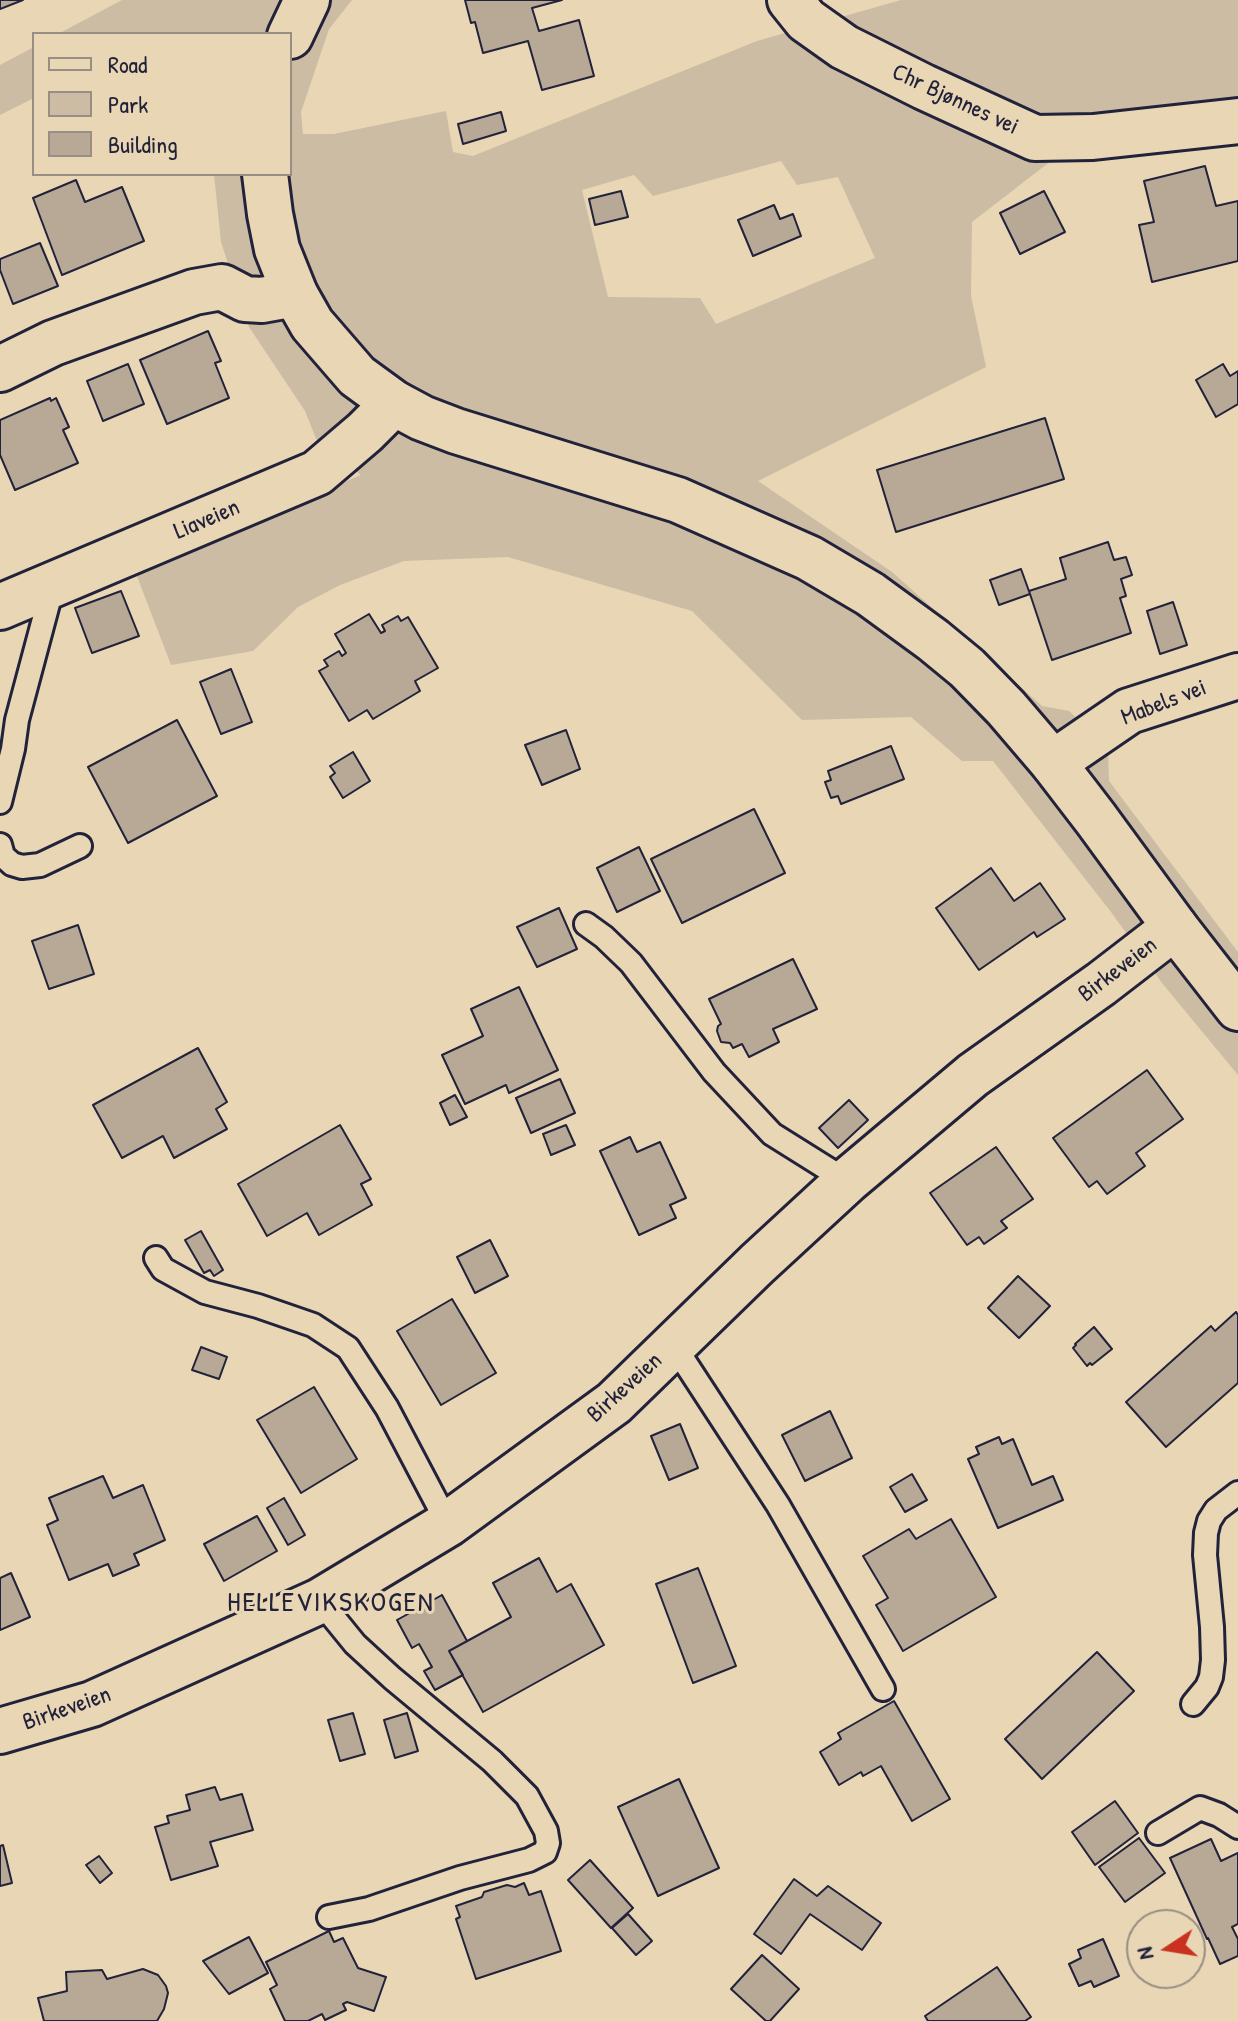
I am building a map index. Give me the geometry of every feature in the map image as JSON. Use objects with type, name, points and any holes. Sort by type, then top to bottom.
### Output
[{"type":"street","points":[[292,32],[307,0]]},
{"type":"street","name":"Chr Bjønnes vei","points":[[790,0],[806,20],[844,47],[1035,138],[1093,137],[1238,121]]},
{"type":"street","points":[[265,176],[277,249],[295,294],[312,324],[357,376],[394,403],[422,418],[678,500],[809,558],[870,594],[967,668],[1006,708],[1053,763],[1238,1008]]},
{"type":"street","points":[[0,369],[53,343],[194,292],[222,287],[245,299],[262,300],[295,294]]},
{"type":"street","name":"Liaveien","points":[[0,607],[317,473],[394,403]]},
{"type":"street","name":"Mabels vei","points":[[1053,763],[1129,711],[1238,676]]},
{"type":"street","name":"Birkeveien","points":[[0,1731],[92,1704],[320,1601],[448,1524],[614,1403],[847,1181],[973,1075],[1175,927]]},
{"type":"lane","points":[[0,802],[17,720],[54,584]]},
{"type":"lane","points":[[0,845],[3,856],[12,864],[22,867],[40,865],[80,846]]},
{"type":"lane","points":[[586,924],[631,963],[714,1072],[772,1134],[847,1181]]},
{"type":"lane","points":[[156,1258],[163,1269],[205,1292],[313,1325],[348,1348],[387,1408],[448,1524]]},
{"type":"lane","points":[[673,1344],[778,1505],[883,1689]]},
{"type":"lane","points":[[1193,1704],[1207,1687],[1213,1660],[1206,1533],[1216,1510],[1238,1493]]},
{"type":"lane","points":[[320,1601],[355,1644],[492,1761],[527,1796],[546,1831],[548,1843],[545,1852],[529,1860],[460,1878],[369,1909],[329,1917]]},
{"type":"lane","points":[[1158,1833],[1200,1808],[1238,1827]]},
{"type":"green space","points":[[122,0],[352,0],[329,29],[301,112],[303,134],[334,134],[446,111],[453,152],[473,156],[757,41],[901,0],[1238,0],[1238,105],[1096,126],[972,222],[971,296],[986,367],[758,481],[892,572],[1042,706],[1069,711],[1108,748],[1109,781],[1238,952],[1238,1075],[1162,983],[1111,912],[993,761],[962,761],[911,717],[802,720],[692,611],[508,557],[404,561],[340,585],[298,607],[253,651],[171,665],[135,571],[361,475],[317,441],[305,411],[249,327],[221,242],[214,176],[292,176],[292,32],[62,32]],"holes":[[[781,161],[797,185],[838,177],[875,258],[716,324],[700,298],[608,297],[582,190],[634,175],[653,196]]]},
{"type":"green space","points":[[32,48],[32,99],[0,115],[0,65]]},
{"type":"building","points":[[0,0],[23,0],[0,9]]},
{"type":"building","points":[[465,0],[562,0],[532,8],[539,31],[579,20],[594,76],[542,90],[528,41],[483,53]]},
{"type":"building","points":[[501,112],[506,131],[463,144],[458,124]]},
{"type":"building","points":[[1205,166],[1216,206],[1238,201],[1238,261],[1152,282],[1139,225],[1154,222],[1144,181]]},
{"type":"building","points":[[76,180],[85,202],[122,187],[144,241],[62,275],[33,198]]},
{"type":"building","points":[[621,191],[628,217],[595,225],[589,199]]},
{"type":"building","points":[[1044,191],[1065,232],[1020,254],[1000,213]]},
{"type":"building","points":[[774,205],[780,219],[793,214],[801,236],[753,256],[738,220]]},
{"type":"building","points":[[40,243],[58,286],[13,304],[0,270],[0,259]]},
{"type":"building","points":[[208,331],[221,361],[215,363],[229,398],[167,424],[140,360]]},
{"type":"building","points":[[128,364],[144,404],[103,421],[87,381]]},
{"type":"building","points":[[1223,364],[1230,376],[1238,371],[1238,404],[1216,417],[1196,380]]},
{"type":"building","points":[[50,398],[51,401],[56,398],[69,427],[63,430],[78,463],[15,490],[0,455],[0,420]]},
{"type":"building","points":[[1045,418],[1064,479],[896,532],[877,470]]},
{"type":"building","points":[[1108,542],[1114,560],[1126,557],[1132,575],[1121,579],[1126,596],[1120,598],[1131,633],[1052,660],[1029,591],[1066,579],[1060,558]]},
{"type":"building","points":[[1021,569],[1030,594],[999,605],[990,580]]},
{"type":"building","points":[[121,591],[139,636],[92,653],[75,608]]},
{"type":"building","points":[[1173,602],[1187,645],[1160,654],[1147,611]]},
{"type":"building","points":[[369,614],[381,633],[385,631],[382,625],[398,616],[401,621],[408,617],[438,668],[415,681],[420,691],[373,719],[367,710],[349,721],[319,671],[328,666],[324,660],[339,651],[342,656],[346,653],[335,634]]},
{"type":"building","points":[[231,669],[252,722],[221,734],[200,682]]},
{"type":"building","points":[[177,720],[217,796],[128,843],[88,767]]},
{"type":"building","points":[[566,730],[580,769],[542,785],[525,745]]},
{"type":"building","points":[[891,746],[904,779],[841,804],[838,796],[831,798],[825,782],[831,780],[828,771]]},
{"type":"building","points":[[353,752],[370,781],[343,798],[330,777],[335,773],[330,766]]},
{"type":"building","points":[[754,809],[785,873],[682,923],[651,859]]},
{"type":"building","points":[[639,847],[660,891],[617,912],[597,868]]},
{"type":"building","points":[[991,868],[1014,901],[1040,883],[1065,919],[1037,937],[1034,932],[979,970],[936,908]]},
{"type":"building","points":[[559,908],[577,949],[537,967],[517,927]]},
{"type":"building","points":[[78,925],[94,974],[49,989],[32,941]]},
{"type":"building","points":[[793,959],[817,1009],[773,1029],[779,1042],[749,1057],[742,1044],[733,1048],[730,1043],[721,1042],[717,1031],[721,1024],[709,999]]},
{"type":"building","points":[[519,987],[558,1070],[509,1093],[506,1085],[465,1104],[442,1055],[483,1036],[471,1009]]},
{"type":"building","points":[[198,1048],[227,1102],[216,1109],[227,1129],[174,1158],[163,1136],[122,1158],[93,1105]]},
{"type":"building","points":[[1147,1070],[1183,1119],[1136,1153],[1145,1166],[1107,1194],[1097,1181],[1089,1187],[1053,1138]]},
{"type":"building","points":[[560,1079],[575,1113],[531,1133],[516,1098]]},
{"type":"building","points":[[455,1095],[467,1117],[450,1125],[440,1103]]},
{"type":"building","points":[[849,1100],[868,1120],[838,1148],[819,1128]]},
{"type":"building","points":[[340,1125],[371,1179],[361,1184],[372,1205],[319,1235],[307,1213],[267,1236],[238,1184]]},
{"type":"building","points":[[566,1125],[575,1145],[551,1155],[543,1134]]},
{"type":"building","points":[[630,1137],[637,1152],[660,1142],[686,1198],[670,1205],[676,1218],[639,1235],[600,1151]]},
{"type":"building","points":[[996,1147],[1033,1199],[1001,1221],[1007,1228],[984,1244],[979,1237],[967,1245],[930,1193]]},
{"type":"building","points":[[201,1231],[223,1270],[214,1276],[210,1270],[204,1273],[185,1240]]},
{"type":"building","points":[[490,1240],[508,1276],[475,1293],[457,1257]]},
{"type":"building","points":[[1018,1276],[1050,1306],[1019,1338],[988,1308]]},
{"type":"building","points":[[452,1299],[496,1373],[441,1405],[397,1331]]},
{"type":"building","points":[[1236,1312],[1238,1383],[1166,1447],[1126,1402],[1211,1326],[1215,1331]]},
{"type":"building","points":[[1094,1327],[1112,1349],[1087,1366],[1073,1348]]},
{"type":"building","points":[[201,1347],[227,1357],[219,1379],[192,1370]]},
{"type":"building","points":[[314,1387],[357,1459],[301,1493],[257,1420]]},
{"type":"building","points":[[830,1411],[852,1458],[805,1481],[782,1435]]},
{"type":"building","points":[[680,1424],[698,1468],[669,1480],[651,1436]]},
{"type":"building","points":[[999,1437],[1002,1444],[1013,1439],[1032,1485],[1053,1476],[1063,1500],[998,1528],[968,1459],[979,1454],[976,1447]]},
{"type":"building","points":[[912,1474],[927,1500],[905,1512],[890,1487]]},
{"type":"building","points":[[103,1476],[113,1498],[143,1485],[165,1540],[134,1554],[139,1565],[113,1576],[108,1564],[69,1580],[47,1525],[58,1520],[49,1498]]},
{"type":"building","points":[[284,1498],[305,1535],[288,1545],[267,1508]]},
{"type":"building","points":[[257,1516],[277,1551],[224,1581],[204,1544]]},
{"type":"building","points":[[951,1519],[996,1597],[903,1651],[876,1605],[888,1598],[863,1556],[909,1529],[916,1539]]},
{"type":"building","points":[[539,1558],[557,1592],[571,1584],[604,1645],[483,1712],[449,1651],[511,1617],[493,1583]]},
{"type":"building","points":[[698,1568],[736,1666],[693,1683],[656,1584]]},
{"type":"building","points":[[11,1573],[30,1617],[0,1630],[0,1578]]},
{"type":"building","points":[[442,1595],[467,1641],[449,1651],[463,1675],[435,1690],[424,1671],[432,1667],[419,1644],[412,1648],[397,1620]]},
{"type":"building","points":[[1097,1652],[1134,1691],[1042,1779],[1005,1739]]},
{"type":"building","points":[[894,1701],[950,1799],[912,1821],[881,1766],[863,1776],[861,1772],[839,1785],[820,1752],[841,1739],[838,1733]]},
{"type":"building","points":[[353,1713],[365,1754],[340,1761],[328,1720]]},
{"type":"building","points":[[407,1713],[418,1751],[395,1758],[384,1720]]},
{"type":"building","points":[[679,1779],[719,1868],[658,1896],[618,1807]]},
{"type":"building","points":[[215,1787],[220,1800],[242,1794],[253,1830],[210,1842],[218,1866],[171,1880],[155,1827],[169,1823],[167,1816],[190,1810],[186,1795]]},
{"type":"building","points":[[1115,1801],[1138,1833],[1095,1865],[1072,1832]]},
{"type":"building","points":[[1139,1838],[1165,1873],[1125,1902],[1099,1867]]},
{"type":"building","points":[[1211,1839],[1221,1861],[1238,1853],[1238,1924],[1232,1927],[1238,1939],[1238,1956],[1220,1964],[1206,1937],[1206,1909],[1193,1909],[1170,1858]]},
{"type":"building","points":[[3,1845],[12,1883],[0,1886],[0,1846]]},
{"type":"building","points":[[99,1856],[112,1873],[100,1883],[86,1865]]},
{"type":"building","points":[[590,1860],[633,1908],[611,1928],[568,1880]]},
{"type":"building","points":[[794,1879],[817,1896],[828,1886],[881,1923],[862,1950],[810,1914],[781,1954],[754,1934]]},
{"type":"building","points":[[524,1883],[529,1895],[541,1891],[561,1951],[476,1979],[456,1919],[460,1917],[456,1906],[482,1897],[484,1892]]},
{"type":"building","points":[[628,1914],[652,1941],[636,1955],[612,1928]]},
{"type":"building","points":[[329,1931],[334,1942],[343,1938],[358,1968],[386,1977],[374,2011],[347,2002],[343,2004],[346,2010],[325,2020],[322,2014],[308,2021],[285,2021],[270,1989],[277,1985],[266,1962]]},
{"type":"building","points":[[249,1937],[268,1973],[229,1994],[203,1961]]},
{"type":"building","points":[[1103,1939],[1119,1976],[1094,1987],[1091,1981],[1079,1986],[1069,1964],[1081,1958],[1078,1950]]},
{"type":"building","points":[[762,1955],[799,1989],[770,2021],[766,2021],[731,1989]]},
{"type":"building","points":[[997,1967],[1031,2017],[1025,2021],[928,2021],[925,2016]]},
{"type":"building","points":[[143,1969],[158,1975],[168,1993],[157,2021],[44,2021],[38,1998],[67,1991],[66,1972],[102,1970],[107,1979]]},
{"type":"district","name":"HELLEVIKSKOGEN","points":[[331,1604]]}]
